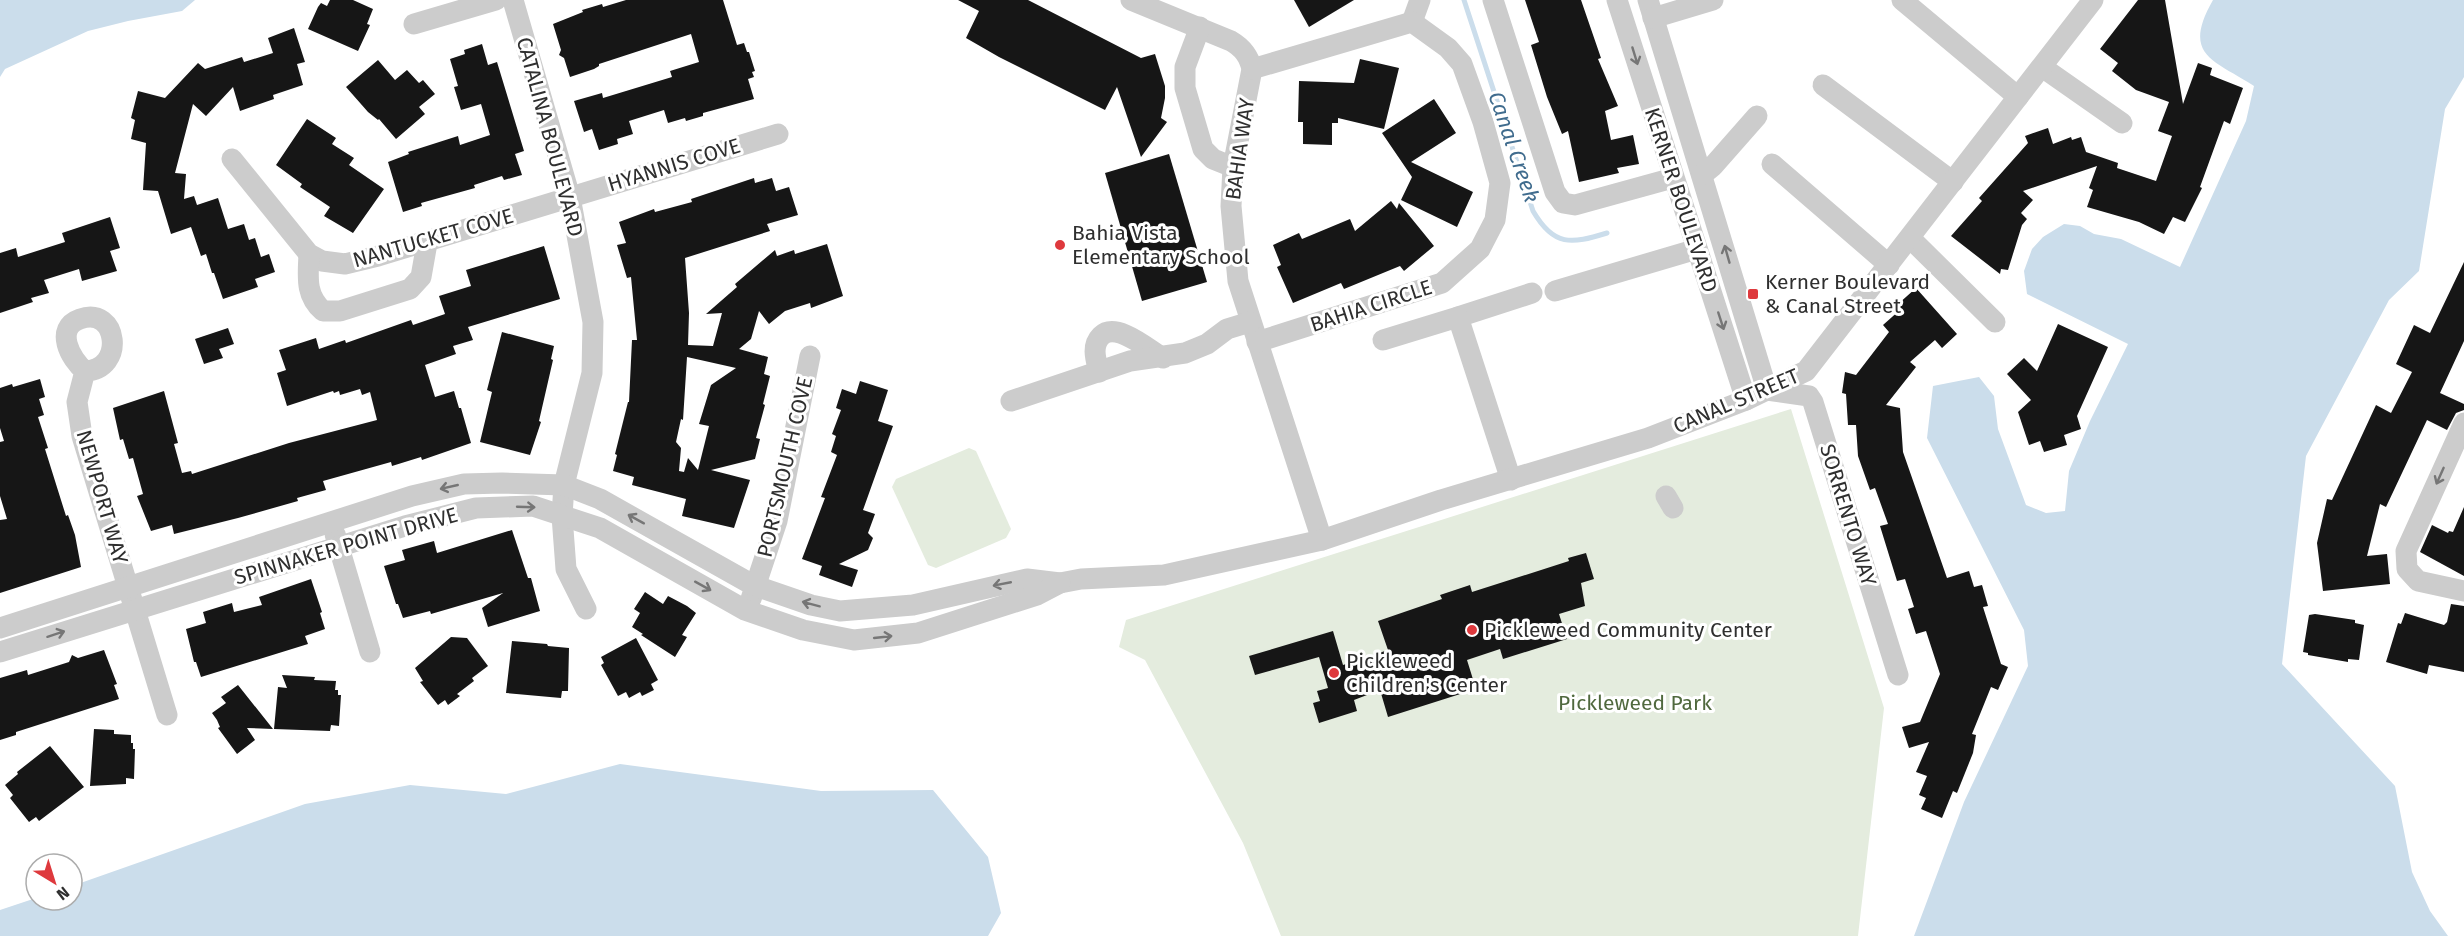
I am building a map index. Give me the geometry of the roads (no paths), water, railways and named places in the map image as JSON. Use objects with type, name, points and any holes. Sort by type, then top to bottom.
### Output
[{"type":"street","points":[[414,24],[496,0]]},
{"type":"street","name":"CATALINA BOULEVARD","points":[[513,0],[570,197],[593,322],[592,373],[564,485],[562,516],[566,569],[586,609]]},
{"type":"street","name":"BAHIA WAY","points":[[1131,0],[1200,27],[1241,47],[1249,58],[1252,69],[1233,167],[1231,206],[1238,281],[1322,540]]},
{"type":"street","points":[[1252,69],[1412,22],[1420,0]]},
{"type":"street","points":[[1493,0],[1555,192],[1563,203],[1575,205],[1673,177]]},
{"type":"street","name":"KERNER BOULEVARD","points":[[1617,0],[1746,400]]},
{"type":"street","points":[[1651,9],[1713,0]]},
{"type":"street","points":[[1902,0],[2018,97]]},
{"type":"street","name":"CANAL STREET","points":[[1322,540],[1648,438],[1746,400],[1806,371],[2042,67],[2087,2]]},
{"type":"street","name":"KERNER BOULEVARD","points":[[1651,9],[1767,390]]},
{"type":"street","name":"BAHIA CIRCLE","points":[[1257,342],[1442,283],[1480,249],[1495,220],[1500,183],[1483,122],[1462,64],[1448,48],[1412,22]]},
{"type":"street","points":[[1200,27],[1185,68],[1185,88],[1203,149],[1213,159],[1233,167]]},
{"type":"street","points":[[2042,67],[2122,123]]},
{"type":"street","points":[[1823,85],[1953,182]]},
{"type":"street","points":[[1702,175],[1713,166],[1757,116]]},
{"type":"street","name":"HYANNIS COVE","points":[[570,197],[778,134]]},
{"type":"street","points":[[232,159],[309,254],[308,282],[312,302],[323,311],[340,311],[410,289],[421,277],[427,243]]},
{"type":"street","points":[[1772,164],[1889,265]]},
{"type":"street","name":"NANTUCKET COVE","points":[[309,254],[322,261],[345,264],[427,243],[570,197]]},
{"type":"street","points":[[1910,238],[1995,322]]},
{"type":"street","points":[[1555,291],[1697,249]]},
{"type":"street","points":[[1383,340],[1532,293]]},
{"type":"street","points":[[1458,317],[1511,480]]},
{"type":"street","points":[[1011,401],[1130,361],[1185,353],[1207,344],[1227,329],[1250,322]]},
{"type":"street","points":[[1099,372],[1095,355],[1097,341],[1103,334],[1112,330],[1122,332],[1163,358]]},
{"type":"street","name":"PORTSMOUTH COVE","points":[[745,610],[756,586],[777,521],[810,356]]},
{"type":"street","name":"NEWPORT WAY","points":[[85,371],[77,402],[82,436],[167,715]]},
{"type":"street","name":"SORRENTO WAY","points":[[1767,390],[1809,396],[1813,402],[1898,675]]},
{"type":"street","points":[[2464,423],[2406,551],[2407,569],[2418,581],[2464,591]]},
{"type":"street","name":"SPINNAKER POINT DRIVE","points":[[0,628],[412,496],[464,484],[564,485],[600,499],[756,586],[811,605],[840,610],[913,605],[1027,579],[1060,583]]},
{"type":"street","name":"SPINNAKER POINT DRIVE","points":[[0,652],[405,526],[476,508],[533,506],[600,528],[745,610],[803,630],[854,640],[918,633],[1036,595],[1060,583],[1081,579],[1164,575],[1322,540]]},
{"type":"street","points":[[332,522],[370,652]]},
{"type":"water","points":[[0,0],[195,0],[182,11],[88,31],[5,69],[0,77]]},
{"type":"water","points":[[2213,0],[2464,0],[2464,77],[2445,109],[2419,271],[2389,300],[2306,456],[2282,664],[2395,786],[2412,872],[2430,911],[2448,936],[1914,936],[1964,802],[2028,666],[2024,630],[1927,438],[1933,386],[1979,377],[1994,396],[1998,429],[2026,505],[2046,513],[2065,511],[2069,471],[2090,421],[2128,344],[2027,294],[2024,271],[2032,249],[2043,237],[2064,224],[2080,226],[2094,234],[2121,239],[2180,267],[2246,121],[2254,86],[2215,62],[2201,45],[2200,33]]},
{"type":"water","points":[[620,764],[821,791],[933,790],[988,857],[1001,913],[988,936],[0,936],[0,910],[24,902],[24,912],[84,912],[84,882],[305,804],[410,785],[506,794]]},
{"type":"waterway","name":"Canal Creek","points":[[1464,0],[1533,211],[1548,231],[1564,240],[1583,239],[1607,233]]},
{"type":"place","name":"Bahia Vista Elementary School","points":[[1060,245]]},
{"type":"place","name":"Kerner Boulevard & Canal Street","points":[[1753,294]]},
{"type":"place","name":"Pickleweed Community Center","points":[[1472,630]]},
{"type":"place","name":"Pickleweed Children's Center","points":[[1334,673]]},
{"type":"park label","name":"Pickleweed Park","points":[[1635,703]]}]
